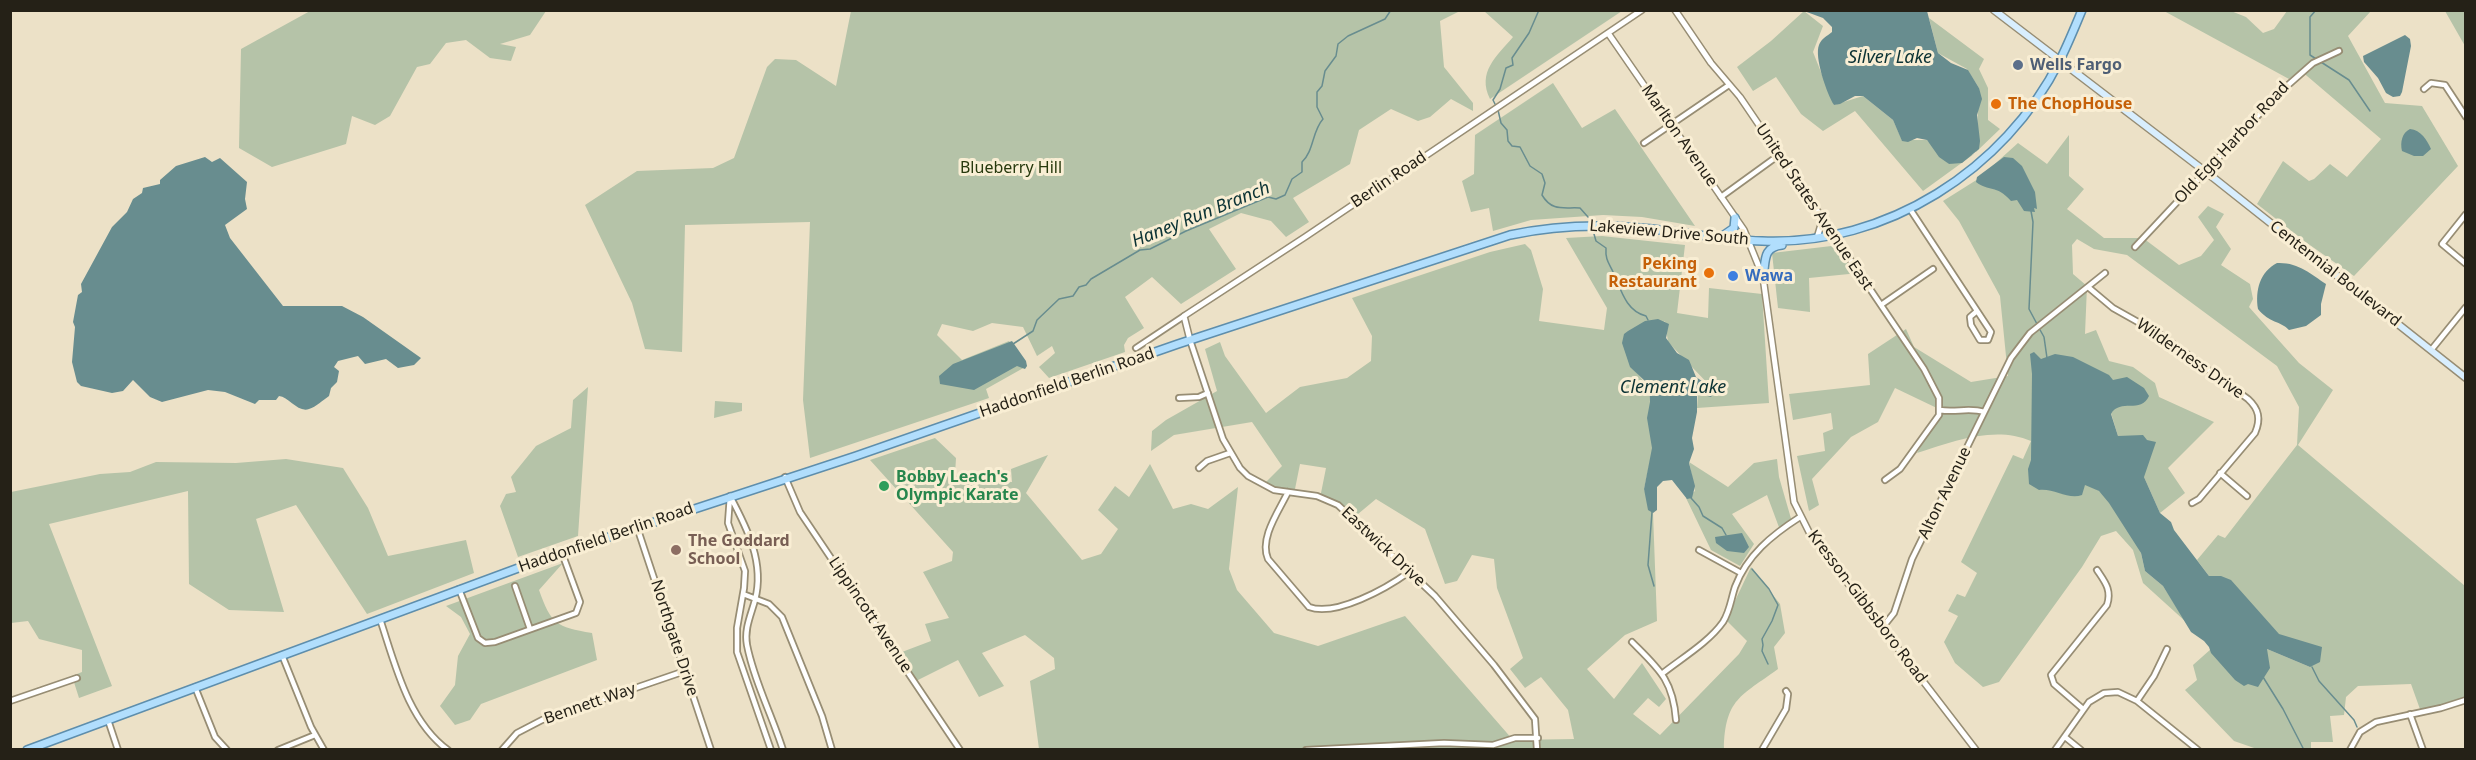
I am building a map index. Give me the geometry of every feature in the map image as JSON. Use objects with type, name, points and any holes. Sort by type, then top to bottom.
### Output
[{"type":"main road","name":"Centennial Boulevard","points":[[1994,10],[2205,171],[2466,378]]},
{"type":"main road","name":"Lakeview Drive South","points":[[1190,340],[1492,241],[1536,230],[1612,226],[1748,240],[1795,241],[1866,226],[1910,209],[1945,189],[1990,155],[2035,101],[2060,61],[2082,10]]},
{"type":"main road","points":[[1720,237],[1728,234],[1734,228],[1736,218]]},
{"type":"main road","points":[[1763,277],[1764,260],[1770,248],[1795,241]]},
{"type":"main road","name":"Haddonfield Berlin Road","points":[[27,750],[459,589],[785,477],[856,456],[1190,340]]},
{"type":"street","name":"Berlin Road","points":[[1136,348],[1642,10]]},
{"type":"street","name":"United States Avenue East","points":[[1675,10],[1824,218],[1937,391],[1940,410]]},
{"type":"street","name":"Marlton Avenue","points":[[1608,33],[1670,126],[1736,218],[1748,240]]},
{"type":"street","name":"Old Egg Harbor Road","points":[[2134,246],[2296,76],[2313,63],[2339,51]]},
{"type":"street","points":[[2424,89],[2431,83],[2445,85],[2466,117]]},
{"type":"street","points":[[1644,144],[1729,85]]},
{"type":"street","points":[[1721,197],[1779,155]]},
{"type":"street","points":[[1910,209],[1977,311],[1991,333],[1988,340],[1980,340],[1971,325],[1970,317],[1977,311]]},
{"type":"street","points":[[2466,214],[2442,244],[2466,264]]},
{"type":"street","points":[[1817,238],[1824,218]]},
{"type":"street","name":"Kresson-Gibbsboro Road","points":[[1748,240],[1763,277],[1794,502],[1800,517],[1829,560],[1976,750]]},
{"type":"street","points":[[1881,305],[1933,269]]},
{"type":"street","points":[[2088,286],[2105,273]]},
{"type":"street","name":"Alton Avenue","points":[[1882,628],[1894,613],[1912,559],[2011,358],[2030,333],[2088,286]]},
{"type":"street","name":"Wilderness Drive","points":[[2088,286],[2113,308],[2161,335],[2256,407],[2259,416],[2255,433],[2199,500],[2192,503]]},
{"type":"street","points":[[2432,349],[2466,307]]},
{"type":"street","name":"Eastwick Drive","points":[[1184,316],[1223,439],[1240,468],[1248,476],[1274,490],[1317,496],[1338,505],[1448,609],[1531,713],[1537,725],[1538,750]]},
{"type":"street","points":[[1179,398],[1199,397],[1208,393]]},
{"type":"street","points":[[1884,480],[1900,469],[1940,410],[1956,412],[1973,409],[1984,412]]},
{"type":"street","points":[[1199,468],[1207,461],[1230,453]]},
{"type":"street","points":[[2220,473],[2247,496]]},
{"type":"street","name":"Lippincott Avenue","points":[[785,477],[800,512],[960,750]]},
{"type":"street","points":[[1288,492],[1266,540],[1265,553],[1309,607],[1325,609],[1373,594],[1390,586],[1408,572]]},
{"type":"street","points":[[730,496],[728,523],[744,565],[743,594],[737,628],[737,652],[771,750]]},
{"type":"street","points":[[730,496],[745,524],[756,556],[759,576],[756,598],[747,624],[747,644],[783,750]]},
{"type":"street","points":[[1663,673],[1722,623],[1741,573],[1750,560],[1768,539],[1800,517]]},
{"type":"street","name":"Northgate Drive","points":[[637,527],[711,750]]},
{"type":"street","points":[[1699,550],[1741,573]]},
{"type":"street","points":[[459,589],[478,638],[485,642],[495,642],[576,613],[580,602],[562,553]]},
{"type":"street","points":[[2083,709],[2054,684],[2051,675],[2107,605],[2110,598],[2109,588],[2097,570]]},
{"type":"street","points":[[515,586],[530,629]]},
{"type":"street","points":[[743,594],[774,608],[782,617],[822,716],[832,750]]},
{"type":"street","points":[[380,619],[418,717],[430,734],[448,750]]},
{"type":"street","points":[[1632,642],[1663,673],[1672,693],[1676,720]]},
{"type":"street","points":[[2137,701],[2154,676],[2167,649]]},
{"type":"street","points":[[282,655],[315,735],[324,750]]},
{"type":"street","name":"Bennett Way","points":[[502,750],[517,733],[542,720],[685,671]]},
{"type":"street","points":[[10,701],[77,678]]},
{"type":"street","points":[[195,687],[215,737],[227,750]]},
{"type":"street","points":[[1762,750],[1786,709],[1788,694],[1786,691]]},
{"type":"street","points":[[2055,750],[2089,702],[2104,693],[2118,692],[2137,701],[2198,750]]},
{"type":"street","points":[[2350,750],[2366,727],[2376,722],[2466,700]]},
{"type":"street","points":[[2410,714],[2423,750]]},
{"type":"street","points":[[108,720],[118,750]]},
{"type":"street","points":[[278,750],[315,735]]},
{"type":"street","points":[[2065,737],[2081,750]]},
{"type":"street","points":[[1306,750],[1444,743],[1493,745],[1515,738],[1538,738]]},
{"type":"green space","points":[[310,11],[546,11],[530,35],[500,44],[516,47],[511,61],[490,58],[466,40],[446,43],[430,64],[417,67],[390,116],[375,125],[352,116],[346,144],[272,167],[239,148],[241,49]]},
{"type":"green space","name":"Blueberry Hill","points":[[851,11],[1460,11],[1440,21],[1444,67],[1473,103],[1473,111],[1451,99],[1430,117],[1418,121],[1391,109],[1359,130],[1350,164],[1293,198],[1309,222],[1286,237],[1271,221],[1241,213],[1209,229],[1236,269],[1181,304],[1152,277],[1125,297],[1144,328],[1128,338],[1124,345],[1125,352],[1049,378],[1039,367],[1055,353],[1052,346],[1037,356],[1023,327],[992,323],[973,331],[942,324],[937,335],[962,360],[1009,341],[1027,366],[986,389],[989,398],[810,458],[803,400],[810,222],[685,225],[682,352],[645,349],[632,303],[585,205],[637,171],[713,168],[734,158],[767,67],[775,59],[796,60],[836,86]]},
{"type":"green space","points":[[1484,11],[1622,11],[1490,99],[1486,81],[1487,73],[1495,58],[1513,37]]},
{"type":"green space","points":[[1804,11],[1823,26],[1813,52],[1834,105],[1863,96],[1893,120],[1902,140],[1927,140],[1949,164],[1974,154],[1923,191],[1855,111],[1823,131],[1801,114],[1776,77],[1753,91],[1737,67],[1771,41]]},
{"type":"green space","points":[[2164,11],[2231,11],[2246,17],[2263,33],[2274,29],[2287,11],[2371,11],[2348,36],[2385,103],[2422,106],[2458,166],[2354,276],[2257,204],[2283,161],[2309,181],[2330,164],[2347,177],[2381,139],[2300,70],[2289,79]]},
{"type":"green space","points":[[2445,11],[2465,11],[2465,46]]},
{"type":"green space","points":[[1929,18],[1984,59],[1979,69],[1988,88],[1988,120],[2000,129],[1976,152],[1979,88],[1967,69],[1938,53]]},
{"type":"green space","points":[[1553,83],[1582,128],[1615,109],[1695,226],[1642,217],[1603,215],[1531,220],[1493,231],[1489,208],[1471,212],[1462,181],[1474,174],[1475,135]]},
{"type":"green space","points":[[2069,135],[2069,176],[2084,189],[2067,209],[2104,238],[2143,238],[2179,265],[2201,256],[2214,240],[2198,217],[2208,206],[2224,214],[2216,227],[2231,249],[2221,265],[2250,284],[2253,299],[2249,307],[2299,363],[2333,390],[2298,445],[2465,586],[2465,709],[2464,702],[2421,712],[2411,684],[2358,686],[2346,697],[2344,715],[2330,716],[2333,742],[2311,742],[2311,749],[2257,749],[2234,741],[2185,690],[2197,680],[2193,665],[2211,649],[2267,649],[2310,667],[2275,633],[2209,576],[2197,560],[2218,535],[2225,538],[2297,445],[2299,407],[2277,366],[2127,255],[2094,249],[2077,239],[2072,245],[2073,274],[2087,286],[2085,334],[2096,330],[2109,361],[2133,367],[2155,383],[2159,397],[2214,422],[2168,468],[2185,493],[2160,513],[2144,477],[2118,436],[2111,413],[2116,406],[2141,404],[2113,380],[2086,483],[2104,494],[2140,549],[2145,571],[2163,586],[2186,622],[2143,583],[2133,550],[2116,531],[2101,536],[2082,567],[1999,682],[1983,687],[1955,663],[1944,642],[1958,616],[1948,611],[1957,594],[1965,597],[1977,573],[1961,562],[2013,455],[2023,459],[2031,441],[2017,436],[1988,435],[1959,440],[1917,453],[1941,410],[1895,388],[1878,422],[1851,437],[1812,479],[1819,505],[1809,511],[1797,456],[1825,451],[1823,433],[1833,429],[1831,413],[1793,420],[1789,394],[1870,385],[1868,354],[1906,329],[1914,347],[1971,382],[2008,376],[2000,296],[1959,221],[1943,201],[1978,179],[2018,143],[2047,164]]},
{"type":"green space","points":[[1602,236],[1685,245],[1677,313],[1708,318],[1709,288],[1762,294],[1769,403],[1697,408],[1698,394],[1714,390],[1668,342],[1665,321],[1629,363],[1649,388],[1653,448],[1644,489],[1653,513],[1657,621],[1625,635],[1587,669],[1614,699],[1642,663],[1666,699],[1659,707],[1648,698],[1633,714],[1660,735],[1739,654],[1747,641],[1726,620],[1751,567],[1780,604],[1785,633],[1774,647],[1778,669],[1745,693],[1732,709],[1725,732],[1724,749],[1039,749],[1030,681],[1055,669],[1054,658],[1025,635],[982,653],[1004,686],[979,697],[958,660],[912,683],[894,655],[931,641],[925,624],[949,618],[923,572],[952,561],[953,552],[870,460],[935,438],[956,458],[955,475],[983,483],[1012,482],[1011,469],[1048,455],[1026,493],[1082,560],[1101,554],[1118,529],[1098,510],[1115,486],[1129,497],[1150,464],[1173,509],[1191,504],[1208,509],[1238,487],[1229,569],[1237,590],[1274,633],[1318,646],[1405,616],[1513,740],[1574,739],[1568,710],[1541,677],[1525,688],[1510,669],[1523,658],[1497,588],[1494,559],[1472,555],[1457,581],[1445,584],[1425,529],[1376,499],[1352,519],[1320,498],[1326,468],[1300,464],[1294,494],[1262,486],[1282,466],[1252,422],[1174,435],[1151,451],[1152,431],[1166,420],[1217,391],[1205,349],[1220,342],[1225,356],[1266,413],[1300,387],[1347,378],[1371,361],[1372,336],[1352,298],[1490,252],[1525,244],[1531,250],[1543,289],[1539,321],[1604,330],[1607,308],[1566,238]]},
{"type":"green space","points":[[1840,245],[1859,273],[1809,278],[1810,312],[1778,308],[1772,253]]},
{"type":"green space","points":[[588,387],[578,536],[518,557],[500,506],[506,494],[516,492],[511,477],[536,446],[571,428],[573,400]]},
{"type":"green space","points":[[715,401],[742,403],[742,411],[714,418]]},
{"type":"green space","points":[[286,459],[343,468],[368,508],[388,556],[466,540],[474,573],[367,614],[296,505],[256,519],[284,612],[229,610],[189,584],[188,491],[49,524],[112,686],[79,698],[72,676],[82,672],[82,650],[39,639],[28,621],[11,623],[11,492],[100,474],[130,472],[156,462],[236,463]]},
{"type":"green space","points":[[1777,459],[1779,477],[1792,522],[1780,530],[1767,495],[1732,514],[1754,544],[1740,566],[1711,550],[1686,498],[1695,491],[1689,462],[1728,487],[1754,463]]},
{"type":"green space","points":[[563,563],[539,590],[547,610],[556,622],[570,629],[592,633],[597,660],[481,704],[470,720],[455,725],[440,706],[455,685],[458,656],[470,634],[461,617],[446,606]]},
{"type":"water","name":"Silver Lake","points":[[1804,11],[1927,11],[1938,53],[1951,63],[1968,70],[1979,88],[1982,99],[1977,115],[1979,149],[1962,163],[1949,164],[1939,157],[1927,140],[1917,138],[1908,142],[1902,141],[1893,120],[1863,96],[1855,96],[1834,105],[1828,93],[1818,58],[1819,45],[1832,32],[1832,27],[1823,18]]},
{"type":"water","points":[[2405,35],[2410,39],[2411,46],[2402,92],[2400,96],[2393,97],[2386,93],[2378,78],[2364,62],[2363,56]]},
{"type":"water","points":[[2410,129],[2420,133],[2431,149],[2423,156],[2414,156],[2402,151],[2402,138]]},
{"type":"water","points":[[205,157],[212,162],[220,158],[247,182],[245,199],[247,209],[225,225],[230,238],[283,306],[342,306],[363,317],[421,358],[414,365],[398,368],[386,359],[365,364],[358,356],[338,361],[334,367],[339,371],[337,382],[331,388],[329,396],[314,407],[305,410],[279,396],[276,400],[259,400],[255,404],[225,392],[208,390],[162,402],[150,397],[133,380],[123,391],[112,393],[81,386],[77,382],[72,362],[75,327],[73,322],[78,295],[82,292],[81,284],[112,227],[127,212],[133,199],[142,193],[143,188],[160,184],[160,180],[176,166]]},
{"type":"water","points":[[2004,157],[2013,158],[2022,166],[2035,192],[2037,209],[2034,208],[2035,212],[2024,211],[2017,200],[2011,201],[2001,192],[1976,182],[1977,177]]},
{"type":"water","points":[[2277,263],[2298,267],[2326,284],[2321,315],[2306,326],[2289,330],[2266,317],[2258,309],[2257,295],[2260,282],[2266,271]]},
{"type":"water","name":"Clement Lake","points":[[1658,319],[1669,324],[1666,338],[1677,353],[1689,360],[1696,377],[1712,388],[1714,393],[1711,397],[1700,394],[1697,396],[1697,412],[1692,438],[1694,449],[1689,463],[1695,486],[1692,498],[1687,499],[1672,480],[1663,481],[1657,487],[1657,510],[1653,513],[1648,510],[1644,489],[1652,448],[1647,418],[1650,402],[1649,388],[1647,383],[1630,367],[1622,343],[1624,334],[1628,331],[1645,321]]},
{"type":"water","points":[[1012,341],[1026,361],[1025,369],[1017,366],[974,390],[940,384],[939,376],[953,364]]},
{"type":"water","points":[[2034,352],[2041,359],[2055,354],[2073,357],[2109,375],[2113,380],[2127,377],[2144,388],[2149,396],[2145,401],[2141,404],[2120,407],[2111,414],[2118,436],[2143,435],[2147,440],[2156,442],[2144,477],[2160,513],[2171,522],[2174,530],[2209,576],[2221,576],[2231,580],[2279,634],[2322,647],[2320,662],[2310,667],[2267,649],[2270,668],[2258,687],[2248,684],[2244,686],[2235,680],[2211,653],[2204,641],[2191,632],[2163,586],[2145,571],[2141,553],[2099,491],[2085,485],[2082,495],[2071,496],[2039,490],[2029,484],[2032,374],[2030,354]]},
{"type":"water","points":[[1742,533],[1749,547],[1744,553],[1727,551],[1716,543],[1715,537]]},
{"type":"waterway","name":"Haney Run Branch","points":[[1013,344],[1033,331],[1037,320],[1059,299],[1073,296],[1079,287],[1086,285],[1091,279],[1140,250],[1150,249],[1186,231],[1268,197],[1276,199],[1285,195],[1292,179],[1302,172],[1302,162],[1309,152],[1323,119],[1317,107],[1317,92],[1322,86],[1325,71],[1336,56],[1338,44],[1348,36],[1385,19],[1391,10]]},
{"type":"waterway","points":[[1496,106],[1493,100],[1500,89],[1506,68],[1513,65],[1512,58],[1529,33],[1539,10]]},
{"type":"waterway","points":[[2316,10],[2310,17],[2310,55],[2349,80],[2370,111]]},
{"type":"waterway","points":[[1498,110],[1501,123],[1507,130],[1508,141],[1512,146],[1520,147],[1530,166],[1542,174],[1545,183],[1542,195],[1546,200],[1559,208],[1580,208],[1588,217]]},
{"type":"waterway","points":[[2031,211],[2033,222],[2029,309],[2037,324]]},
{"type":"waterway","points":[[1594,234],[1596,241],[1606,248],[1607,259],[1625,299],[1634,310],[1646,316],[1648,320]]},
{"type":"waterway","points":[[2039,328],[2044,337],[2047,358]]},
{"type":"waterway","points":[[1691,498],[1703,516],[1722,528],[1726,535]]},
{"type":"waterway","points":[[1652,512],[1648,565],[1654,586]]},
{"type":"waterway","points":[[1752,569],[1769,589],[1778,605],[1762,639],[1762,651],[1768,664]]},
{"type":"waterway","points":[[2312,667],[2319,681],[2354,720],[2357,727]]},
{"type":"waterway","points":[[2263,677],[2304,750]]},
{"type":"place","name":"Wells Fargo","points":[[2018,65]]},
{"type":"place","name":"The ChopHouse","points":[[1996,104]]},
{"type":"place","name":"Peking Restaurant","points":[[1709,273]]},
{"type":"place","name":"Wawa","points":[[1733,276]]},
{"type":"place","name":"Bobby Leach's Olympic Karate","points":[[884,486]]},
{"type":"place","name":"The Goddard School","points":[[676,550]]}]
